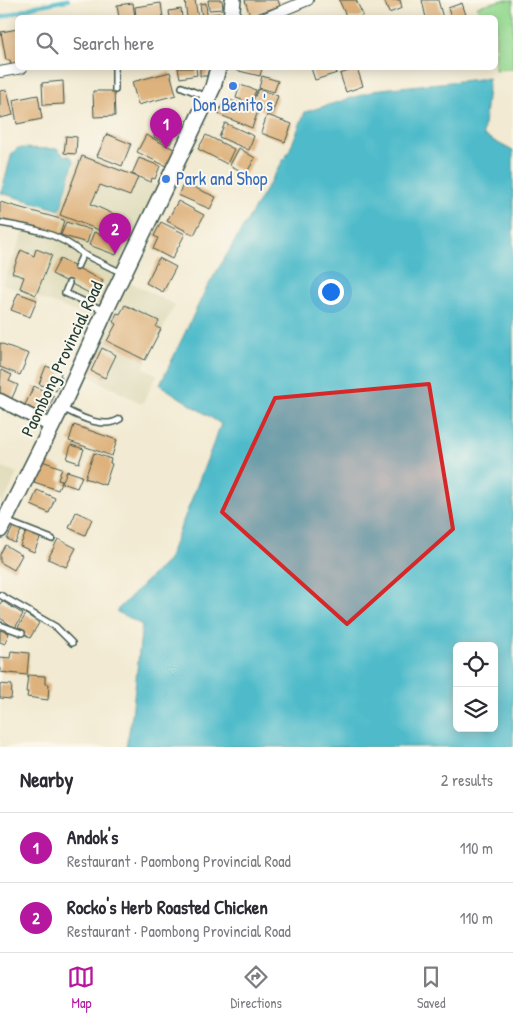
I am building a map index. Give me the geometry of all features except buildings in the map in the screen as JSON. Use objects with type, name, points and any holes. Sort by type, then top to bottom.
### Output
[{"type":"main road","points":[[231,15],[233,0]]},
{"type":"main road","name":"Paombong Provincial Road","points":[[2,525],[61,408],[208,98],[217,70]]},
{"type":"street","points":[[271,15],[308,0]]},
{"type":"street","points":[[0,72],[15,69]]},
{"type":"street","points":[[0,400],[51,426]]},
{"type":"lane","points":[[115,70],[115,90]]},
{"type":"lane","points":[[182,87],[208,98]]},
{"type":"lane","points":[[0,223],[40,231],[60,238],[71,243],[83,254],[123,274]]},
{"type":"lane","points":[[77,267],[83,254]]},
{"type":"lane","points":[[70,283],[65,293],[105,312]]},
{"type":"lane","points":[[61,408],[85,419],[99,422],[110,423],[120,419]]},
{"type":"lane","points":[[2,525],[52,539]]},
{"type":"lane","points":[[0,595],[56,627],[72,643]]},
{"type":"lane","points":[[0,625],[22,633]]},
{"type":"highlighted area","points":[[429,384],[453,529],[347,624],[222,512],[275,398]]},
{"type":"shaded area","points":[[79,152],[160,187],[94,319],[3,284],[24,231],[0,223],[0,200],[58,217]]},
{"type":"shaded area","points":[[130,282],[175,305],[143,367],[157,375],[142,404],[83,373]]},
{"type":"shaded area","points":[[0,466],[17,473],[0,510]]},
{"type":"green space","points":[[513,0],[513,69],[498,70],[498,15],[479,15],[477,6]]},
{"type":"water","points":[[489,78],[483,135],[513,151],[513,747],[126,747],[132,715],[142,625],[116,611],[168,560],[221,424],[160,385],[205,291],[290,149],[305,112],[381,89]]},
{"type":"water","points":[[18,148],[58,149],[65,156],[70,156],[74,161],[60,210],[1,193],[12,153]]},
{"type":"waterway","points":[[0,18],[36,6],[68,0]]},
{"type":"place","name":"Don Benito's","points":[[233,86]]},
{"type":"place","name":"Andok's","points":[[166,149]]},
{"type":"place","name":"Park and Shop","points":[[166,179]]},
{"type":"place","name":"Rocko's Herb Roasted Chicken","points":[[115,254]]}]
